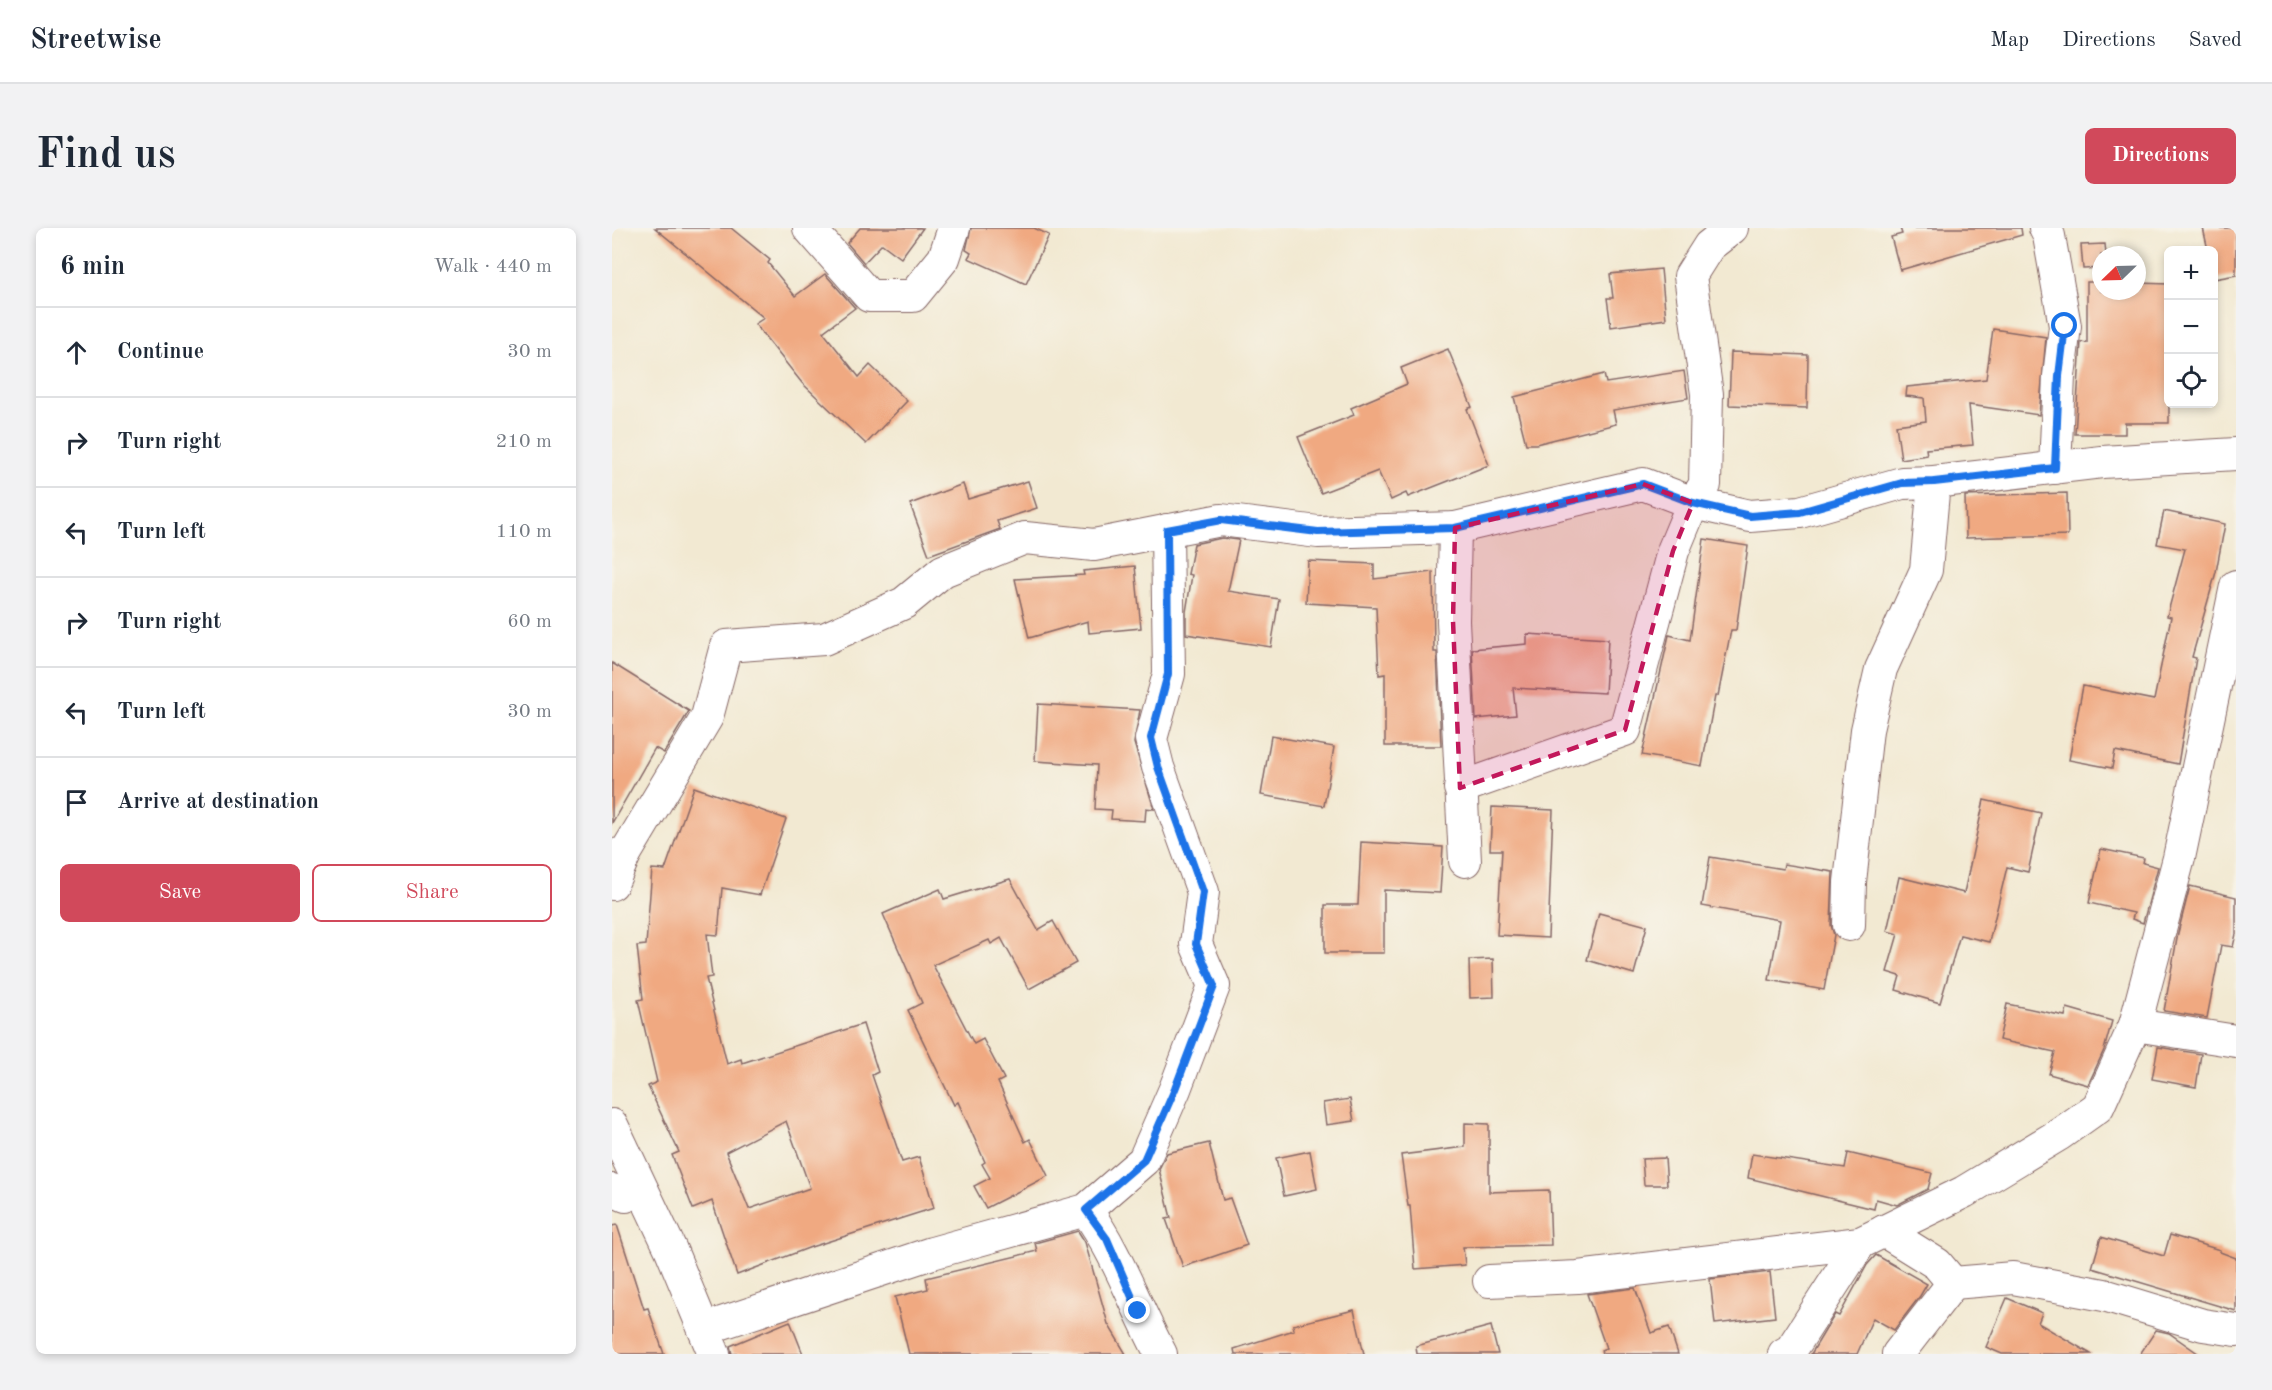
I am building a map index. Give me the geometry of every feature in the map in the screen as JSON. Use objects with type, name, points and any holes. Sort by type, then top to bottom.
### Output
[{"type":"street","points":[[809,228],[869,296],[913,296],[944,258],[954,228]]},
{"type":"street","points":[[1460,788],[1625,729],[1673,550],[1693,503],[1705,485],[1707,394],[1690,276],[1709,246],[1732,228]]},
{"type":"street","points":[[2046,228],[2065,326],[2059,376],[2055,468]]},
{"type":"street","points":[[612,884],[619,854],[707,717],[726,646],[824,639],[904,603],[943,571],[1025,538],[1094,545],[1221,520],[1318,532],[1455,528],[1643,484],[1693,503],[1750,516],[1800,512],[1902,483],[1934,482],[2102,462],[2236,454]]},
{"type":"street","points":[[1849,925],[1850,882],[1867,730],[1881,669],[1926,570],[1934,482]]},
{"type":"street","points":[[1455,528],[1453,621],[1465,861]]},
{"type":"street","points":[[612,1125],[709,1341],[932,1253],[1086,1210],[1144,1160],[1175,1089],[1214,986],[1196,944],[1203,892],[1158,767],[1151,738],[1168,674],[1167,530]]},
{"type":"street","points":[[1489,1281],[1578,1277],[1806,1252],[1872,1237],[1964,1192],[2060,1134],[2098,1107],[2135,1025],[2179,858],[2236,586]]},
{"type":"street","points":[[2135,1025],[2236,1041]]},
{"type":"street","points":[[1086,1210],[1107,1239],[1138,1311],[1161,1354]]},
{"type":"street","points":[[1872,1237],[1937,1264],[1953,1283]]},
{"type":"street","points":[[1784,1354],[1791,1350],[1872,1237]]},
{"type":"street","points":[[1898,1354],[1953,1283],[2013,1278],[2104,1295],[2203,1325],[2236,1330]]},
{"type":"highlighted area","points":[[1643,484],[1693,503],[1673,551],[1625,730],[1460,788],[1453,621],[1455,528]]},
{"type":"building","points":[[655,228],[731,228],[770,260],[768,263],[795,296],[825,274],[855,308],[823,332],[859,377],[870,365],[907,401],[866,444],[802,383],[755,324],[764,318]]},
{"type":"building","points":[[860,228],[923,228],[901,258],[882,244],[864,263],[847,243]]},
{"type":"building","points":[[971,228],[1034,228],[1049,235],[1026,284],[968,258],[971,253],[966,250]]},
{"type":"building","points":[[1900,228],[2021,228],[2022,235],[1900,270],[1891,237],[1902,234]]},
{"type":"building","points":[[2203,228],[2236,228],[2236,275],[2218,278],[2218,246],[2207,246]]},
{"type":"building","points":[[2105,244],[2105,246],[2092,246],[2092,268],[2083,269],[2081,245]]},
{"type":"building","points":[[1661,269],[1666,319],[1611,327],[1607,298],[1613,298],[1610,274]]},
{"type":"building","points":[[2087,282],[2092,282],[2092,300],[2146,300],[2146,283],[2164,284],[2164,408],[2169,408],[2169,423],[2125,423],[2125,434],[2075,434],[2081,342],[2087,343]]},
{"type":"building","points":[[1993,329],[2046,337],[2039,415],[1969,405],[1973,445],[1926,449],[1927,455],[1901,459],[1896,425],[1926,421],[1924,398],[1906,396],[1907,387],[1986,379]]},
{"type":"building","points":[[1448,349],[1472,407],[1467,409],[1489,465],[1408,497],[1406,493],[1391,500],[1378,471],[1321,493],[1298,437],[1354,415],[1351,408],[1407,384],[1401,368]]},
{"type":"building","points":[[1731,352],[1808,355],[1807,408],[1729,405]]},
{"type":"building","points":[[1684,371],[1688,398],[1613,410],[1616,424],[1536,444],[1526,444],[1514,397],[1604,374],[1606,383]]},
{"type":"building","points":[[1028,481],[1037,508],[997,521],[1000,529],[929,555],[910,504],[963,484],[968,499]]},
{"type":"building","points":[[2067,493],[2068,535],[1966,538],[1965,496]]},
{"type":"building","points":[[2164,511],[2225,524],[2216,572],[2192,657],[2196,658],[2178,764],[2115,751],[2112,768],[2069,760],[2083,686],[2154,700],[2171,617],[2167,616],[2185,549],[2157,544]]},
{"type":"building","points":[[1222,538],[1239,540],[1228,591],[1279,599],[1271,647],[1186,634],[1186,612],[1192,575],[1188,574],[1194,544]]},
{"type":"building","points":[[1704,539],[1748,546],[1736,630],[1731,630],[1718,696],[1715,696],[1702,766],[1642,755],[1669,635],[1690,640]]},
{"type":"building","points":[[1308,561],[1374,564],[1374,579],[1433,572],[1434,652],[1437,652],[1441,746],[1385,746],[1385,674],[1379,675],[1376,607],[1306,603]]},
{"type":"building","points":[[1135,566],[1141,628],[1089,633],[1088,621],[1029,638],[1015,579],[1084,575],[1083,571]]},
{"type":"building","points":[[1527,634],[1608,639],[1605,693],[1513,688],[1516,715],[1476,719],[1472,649],[1527,644]]},
{"type":"building","points":[[612,663],[689,711],[664,753],[655,748],[612,823]]},
{"type":"building","points":[[1038,704],[1140,710],[1134,743],[1154,809],[1146,808],[1145,821],[1111,819],[1112,810],[1095,809],[1097,765],[1035,761]]},
{"type":"building","points":[[1271,736],[1334,747],[1324,806],[1261,795]]},
{"type":"building","points":[[694,787],[786,819],[760,895],[722,888],[718,935],[707,934],[712,977],[706,978],[727,1064],[741,1059],[742,1063],[863,1024],[878,1072],[872,1075],[902,1162],[919,1157],[934,1208],[811,1247],[737,1275],[712,1201],[693,1209],[672,1155],[679,1152],[648,1086],[657,1082],[638,1000],[643,999],[637,946],[646,945],[652,869],[665,870]],"holes":[[[786,1121],[810,1188],[749,1209],[726,1152]]]},
{"type":"building","points":[[1984,800],[2041,813],[2028,872],[2007,867],[1989,942],[1960,935],[1940,1003],[1896,990],[1900,976],[1887,972],[1898,934],[1887,931],[1899,877],[1964,893]]},
{"type":"building","points":[[1492,807],[1553,810],[1548,938],[1497,935],[1502,850],[1490,850]]},
{"type":"building","points":[[1361,842],[1443,847],[1440,893],[1384,890],[1384,953],[1325,953],[1325,905],[1358,905]]},
{"type":"building","points":[[2101,849],[2144,858],[2143,863],[2158,867],[2143,923],[2132,919],[2134,913],[2089,903]]},
{"type":"building","points":[[1710,857],[1783,869],[1784,864],[1833,872],[1831,925],[1834,935],[1824,990],[1769,980],[1780,920],[1702,906]]},
{"type":"building","points":[[1010,879],[1038,930],[1053,921],[1076,963],[1029,989],[1001,938],[991,944],[989,940],[933,965],[974,1044],[983,1039],[1004,1079],[998,1082],[1025,1142],[1030,1139],[1048,1176],[986,1208],[974,1186],[990,1178],[982,1164],[985,1162],[958,1102],[954,1105],[908,1010],[922,1003],[883,914],[940,889],[944,899]]},
{"type":"building","points":[[2190,886],[2236,897],[2236,934],[2233,947],[2221,945],[2207,1018],[2164,1011],[2178,933]]},
{"type":"building","points":[[1599,913],[1647,926],[1634,974],[1587,960]]},
{"type":"building","points":[[1493,959],[1494,997],[1470,998],[1469,960]]},
{"type":"building","points":[[2007,1004],[2065,1016],[2067,1008],[2112,1021],[2104,1050],[2088,1085],[2049,1074],[2055,1052],[1999,1040]]},
{"type":"building","points":[[2158,1047],[2201,1054],[2196,1087],[2152,1079]]},
{"type":"building","points":[[1350,1099],[1354,1121],[1326,1125],[1323,1103]]},
{"type":"building","points":[[1465,1123],[1489,1124],[1489,1192],[1549,1190],[1551,1245],[1463,1247],[1465,1265],[1415,1269],[1410,1206],[1408,1206],[1401,1155],[1465,1147]]},
{"type":"building","points":[[1209,1143],[1223,1200],[1230,1198],[1247,1245],[1183,1267],[1166,1219],[1171,1218],[1159,1169],[1167,1153]]},
{"type":"building","points":[[1310,1151],[1317,1189],[1284,1196],[1276,1158]]},
{"type":"building","points":[[1848,1153],[1932,1173],[1928,1189],[1897,1205],[1876,1199],[1874,1209],[1748,1178],[1752,1154],[1845,1168]]},
{"type":"building","points":[[1665,1158],[1667,1185],[1644,1185],[1642,1159]]},
{"type":"building","points":[[617,1225],[644,1309],[648,1308],[664,1354],[612,1354],[612,1226]]},
{"type":"building","points":[[1078,1231],[1085,1242],[1108,1324],[1126,1354],[909,1354],[895,1297],[928,1289],[926,1278],[1037,1251],[1035,1243]]},
{"type":"building","points":[[2170,1235],[2220,1250],[2236,1258],[2236,1311],[2092,1268],[2101,1237],[2164,1256]]},
{"type":"building","points":[[1876,1255],[1927,1284],[1920,1296],[1894,1330],[1873,1318],[1857,1354],[1811,1354],[1835,1314],[1839,1316],[1867,1265]]},
{"type":"building","points":[[1770,1272],[1775,1317],[1715,1324],[1710,1279]]},
{"type":"building","points":[[1635,1288],[1651,1333],[1669,1327],[1678,1354],[1602,1354],[1601,1350],[1606,1348],[1587,1294]]},
{"type":"building","points":[[2007,1298],[2042,1313],[2038,1323],[2091,1354],[2002,1354],[1986,1347]]},
{"type":"building","points":[[1354,1310],[1364,1354],[1235,1354],[1234,1349],[1294,1330],[1293,1325]]},
{"type":"building","points":[[790,1321],[803,1354],[732,1354],[730,1346]]},
{"type":"building","points":[[1491,1326],[1498,1354],[1417,1354],[1416,1346]]},
{"type":"building","points":[[2156,1330],[2169,1333],[2199,1354],[2140,1354]]},
{"type":"route","points":[[1138,1311],[1107,1239],[1086,1210],[1144,1160],[1175,1089],[1214,986],[1196,944],[1203,892],[1158,767],[1151,738],[1168,674],[1167,530],[1221,520],[1318,532],[1455,528],[1643,484],[1693,503],[1750,516],[1800,512],[1902,483],[1934,482],[2055,468],[2059,376],[2065,326]]}]
